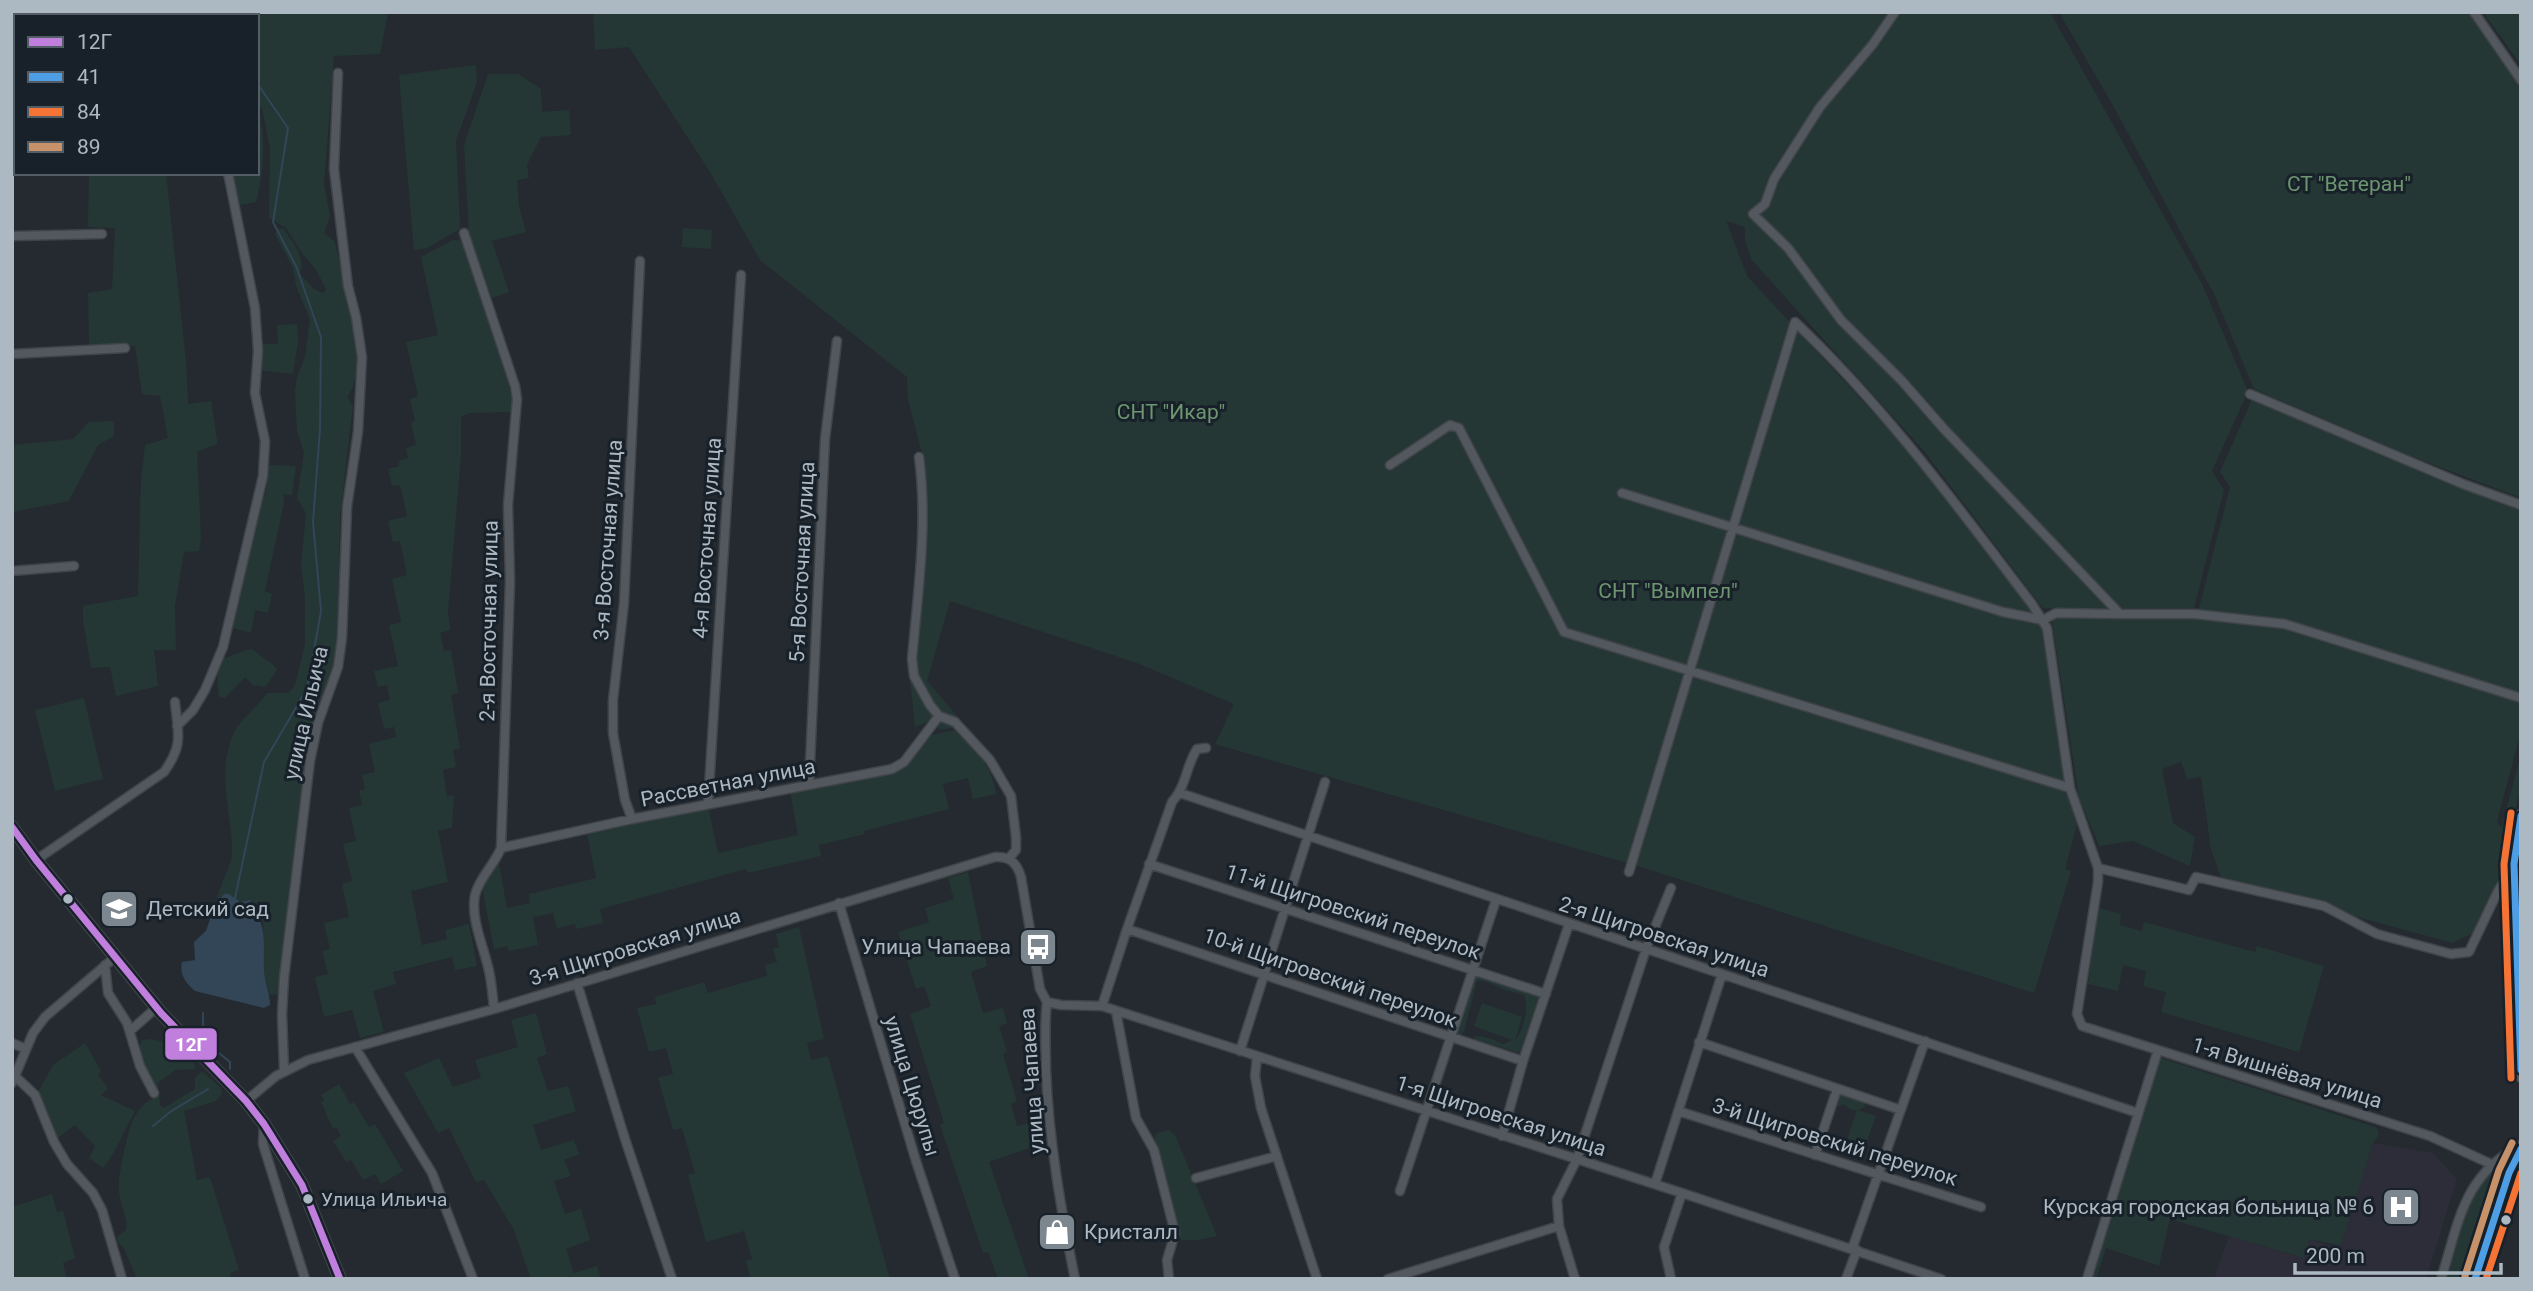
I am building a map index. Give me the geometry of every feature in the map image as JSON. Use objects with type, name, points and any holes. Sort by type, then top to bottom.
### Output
[{"type":"main road","points":[[12,827],[110,962],[246,1101],[264,1124],[302,1185],[340,1279]]},
{"type":"main road","points":[[2474,1279],[2509,1173],[2521,1146]]},
{"type":"street","points":[[1895,12],[1873,44],[1820,107],[1774,179],[1765,204],[1753,214],[1788,247],[1841,320],[1902,381],[2119,614]]},
{"type":"street","points":[[2474,12],[2521,80]]},
{"type":"street","name":"улица Ильича","points":[[284,1070],[284,978],[310,761],[318,723],[338,667],[342,638],[347,507],[358,432],[362,357],[348,286],[334,169],[338,73]]},
{"type":"street","points":[[177,726],[193,710],[205,690],[223,647],[263,476],[265,441],[255,393],[258,351],[255,308],[228,175]]},
{"type":"street","name":"2-я Восточная улица","points":[[464,233],[516,386],[517,399],[508,505],[510,581],[501,848],[496,861],[478,886],[475,898],[476,921],[495,1009]]},
{"type":"street","points":[[12,236],[102,234]]},
{"type":"street","name":"3-я Восточная улица","points":[[632,819],[625,800],[613,733],[612,700],[624,603],[640,261]]},
{"type":"street","name":"4-я Восточная улица","points":[[708,804],[741,275]]},
{"type":"street","points":[[1629,872],[1795,322],[1884,417],[1928,469],[2043,620],[2047,628],[2070,788],[2098,868],[2189,890],[2196,877],[2311,903],[2341,914],[2377,934],[2451,954],[2469,952],[2514,864]]},
{"type":"street","name":"5-я Восточная улица","points":[[809,785],[825,439],[837,341]]},
{"type":"street","points":[[12,354],[125,348]]},
{"type":"street","points":[[2250,394],[2463,484],[2521,505]]},
{"type":"street","points":[[1390,466],[1450,425],[1460,428],[1564,632],[2070,788]]},
{"type":"street","points":[[919,457],[922,482],[922,543],[912,659],[914,676],[939,716],[955,722],[990,760],[1011,796],[1016,850],[1009,858]]},
{"type":"street","points":[[1622,493],[2003,612],[2043,620],[2056,613],[2195,614],[2285,624],[2521,698]]},
{"type":"street","points":[[12,571],[74,566]]},
{"type":"street","points":[[36,860],[164,772],[176,755],[179,741],[175,702]]},
{"type":"street","name":"Рассветная улица","points":[[501,848],[632,819],[892,769],[904,762],[939,716]]},
{"type":"street","points":[[1102,1006],[1172,802],[1180,793],[1191,758],[1197,749],[1206,748]]},
{"type":"street","points":[[1240,1051],[1325,782]]},
{"type":"street","name":"2-я Щигровская улица","points":[[1180,793],[2138,1113]]},
{"type":"street","points":[[2521,814],[2514,864],[2521,1078]]},
{"type":"street","name":"3-я Щигровская улица","points":[[284,1070],[308,1060],[495,1009],[995,857],[1009,858]]},
{"type":"street","name":"улица Чапаева","points":[[1009,858],[1016,865],[1021,877],[1040,989],[1047,1002],[1045,1019],[1048,1114],[1059,1194],[1076,1279]]},
{"type":"street","name":"11-й Щигровский переулок","points":[[1149,864],[1546,994]]},
{"type":"street","name":"1-я Вишнёвая улица","points":[[2098,868],[2077,1014],[2082,1026],[2427,1135],[2491,1164]]},
{"type":"street","points":[[1575,1279],[1559,1226],[1557,1199],[1577,1159],[1646,949],[1671,888]]},
{"type":"street","points":[[1400,1191],[1496,900]]},
{"type":"street","name":"улица Цюрупы","points":[[839,903],[954,1279]]},
{"type":"street","points":[[1502,1136],[1523,1061],[1569,924]]},
{"type":"street","name":"10-й Щигровский переулок","points":[[1127,929],[1523,1061]]},
{"type":"street","points":[[110,962],[108,993],[130,1031],[140,1066],[154,1093]]},
{"type":"street","points":[[110,962],[45,1017],[33,1033],[14,1080],[35,1095],[54,1142],[67,1164],[93,1193],[108,1226],[122,1279]]},
{"type":"street","points":[[1655,1184],[1722,974]]},
{"type":"street","points":[[577,983],[672,1279]]},
{"type":"street","name":"1-я Щигровская улица","points":[[1047,1002],[1102,1006],[1941,1279]]},
{"type":"street","points":[[130,1031],[156,1008]]},
{"type":"street","points":[[1116,1011],[1136,1118],[1154,1150],[1175,1233],[1167,1260],[1169,1279]]},
{"type":"street","points":[[1846,1279],[1878,1174],[1926,1041]]},
{"type":"street","points":[[1699,1042],[1901,1110]]},
{"type":"street","points":[[12,1043],[26,1049]]},
{"type":"street","points":[[355,1047],[435,1179],[473,1279]]},
{"type":"street","points":[[2087,1279],[2158,1051]]},
{"type":"street","points":[[1257,1057],[1257,1088],[1317,1279]]},
{"type":"street","points":[[246,1101],[284,1070]]},
{"type":"street","points":[[1815,1156],[1837,1089]]},
{"type":"street","name":"3-й Щигровский переулок","points":[[1678,1111],[1981,1207]]},
{"type":"street","points":[[264,1124],[263,1144],[305,1279]]},
{"type":"street","points":[[2441,1279],[2467,1197],[2481,1174],[2491,1164],[2521,1146]]},
{"type":"street","points":[[1196,1178],[1277,1156]]},
{"type":"street","points":[[1671,1279],[1664,1247],[1682,1193]]},
{"type":"street","points":[[1388,1279],[1559,1226]]},
{"type":"shaded area","name":"Курская городская больница № 6","points":[[2373,1143],[2433,1153],[2457,1179],[2426,1279],[2214,1279],[2229,1236],[2303,1258],[2310,1239],[2331,1246],[2341,1246]]},
{"type":"green space","points":[[388,12],[380,54],[334,56],[324,184],[330,216],[324,233],[335,242],[349,300],[357,365],[354,383],[347,397],[353,406],[340,516],[337,648],[333,672],[307,760],[279,985],[277,994],[270,995],[264,974],[263,923],[250,900],[240,902],[224,894],[215,904],[208,920],[232,858],[225,781],[228,750],[233,735],[239,724],[267,693],[288,693],[295,685],[305,644],[305,596],[301,566],[306,513],[297,499],[304,452],[297,431],[295,391],[305,357],[310,319],[296,286],[293,268],[275,234],[278,228],[284,229],[298,250],[300,274],[314,289],[323,293],[326,289],[315,268],[286,228],[269,218],[270,148],[262,108],[259,108],[259,14],[194,14]]},
{"type":"green space","points":[[593,12],[2050,12],[2202,284],[2248,391],[2212,471],[2224,490],[2194,608],[2043,608],[1924,451],[1751,259],[1745,240],[1745,227],[1726,221],[1747,276],[1919,462],[2030,605],[2041,624],[2067,787],[2077,824],[2065,869],[2071,871],[2034,993],[1641,867],[1215,744],[1234,704],[1137,663],[950,601],[927,681],[974,736],[959,727],[939,730],[936,719],[915,727],[909,670],[911,626],[924,560],[927,509],[924,461],[908,400],[907,377],[760,260],[710,172],[629,47],[595,50]]},
{"type":"green space","name":"СТ \"Ветеран\"","points":[[2059,12],[2473,12],[2521,78],[2521,498],[2411,456],[2254,389],[2215,296],[2116,111]]},
{"type":"green space","points":[[2483,12],[2521,12],[2521,65]]},
{"type":"green space","points":[[476,65],[477,82],[456,141],[460,229],[427,248],[414,250],[399,75]]},
{"type":"green space","points":[[488,74],[518,74],[541,89],[542,112],[569,110],[571,135],[541,137],[527,165],[529,178],[517,180],[519,206],[526,232],[492,241],[509,292],[492,298],[469,235],[464,145]]},
{"type":"green space","points":[[259,111],[263,146],[259,191],[256,202],[239,205],[232,175],[259,175]]},
{"type":"green space","points":[[89,175],[166,175],[188,404],[211,401],[217,440],[217,444],[197,452],[201,539],[199,551],[184,552],[175,606],[176,650],[154,650],[158,686],[116,696],[110,667],[91,668],[83,606],[138,596],[141,479],[145,445],[168,438],[160,396],[142,394],[135,346],[89,344],[88,293],[112,289],[115,228],[88,227]]},
{"type":"green space","points":[[683,228],[712,230],[711,249],[682,247]]},
{"type":"green space","points":[[453,240],[463,241],[508,382],[514,412],[470,413],[461,417],[461,454],[448,612],[450,630],[440,633],[444,651],[451,650],[458,693],[451,695],[460,748],[453,750],[456,767],[443,770],[447,796],[454,795],[452,828],[438,831],[448,882],[411,891],[422,945],[447,939],[445,930],[469,924],[477,966],[455,970],[452,957],[393,972],[396,984],[373,991],[384,1032],[360,1038],[352,1010],[324,1017],[315,977],[328,974],[322,951],[330,949],[324,923],[349,917],[342,884],[352,881],[343,844],[356,841],[349,808],[362,805],[359,791],[365,789],[362,775],[375,772],[369,744],[396,737],[394,727],[384,729],[378,703],[390,700],[387,685],[378,687],[374,671],[398,666],[389,625],[401,622],[392,579],[407,575],[400,541],[393,542],[388,521],[407,516],[400,485],[392,486],[388,469],[399,466],[398,461],[408,458],[406,448],[416,445],[411,422],[415,421],[410,399],[418,396],[406,342],[438,335],[421,257]]},
{"type":"green space","points":[[297,324],[298,341],[293,374],[258,370],[260,344],[278,344],[277,325]]},
{"type":"green space","points":[[2253,397],[2521,506],[2521,732],[2497,821],[2501,828],[2521,755],[2521,789],[2495,889],[2473,933],[2453,943],[2222,880],[2211,850],[2201,777],[2187,779],[2181,762],[2162,769],[2173,823],[2195,837],[2190,866],[2133,841],[2099,846],[2079,798],[2052,621],[2054,616],[2197,616],[2230,487],[2220,472]]},
{"type":"green space","points":[[114,421],[114,436],[98,445],[69,501],[12,512],[12,445],[73,439],[89,422]]},
{"type":"green space","points":[[269,465],[296,466],[292,495],[283,494],[284,503],[265,591],[272,594],[268,613],[255,610],[251,633],[233,628],[244,557],[260,502],[266,494]]},
{"type":"green space","points":[[253,649],[277,669],[266,687],[253,685],[245,677],[225,698],[219,697],[218,672],[223,658]]},
{"type":"green space","points":[[84,698],[103,779],[55,791],[35,710]]},
{"type":"green space","points":[[955,730],[986,765],[996,794],[973,799],[968,778],[943,784],[949,809],[819,845],[821,856],[748,873],[746,869],[600,909],[603,923],[576,929],[575,924],[557,928],[553,913],[533,917],[538,945],[509,951],[507,946],[494,949],[482,887],[499,864],[507,908],[530,903],[529,894],[596,878],[587,834],[708,806],[718,853],[798,835],[790,791],[895,771],[907,765],[931,735]]},
{"type":"green space","points":[[968,872],[987,966],[971,972],[983,1013],[1003,1008],[1007,1023],[999,1026],[1007,1052],[1003,1054],[1017,1101],[1011,1104],[1017,1126],[1042,1119],[1046,1142],[989,1162],[1029,1279],[998,1279],[988,1252],[983,1253],[940,1125],[944,1123],[910,1014],[931,1006],[924,986],[916,989],[898,932],[929,922],[925,908],[954,899],[948,878]]},
{"type":"green space","points":[[2098,908],[2121,914],[2120,925],[2142,931],[2144,922],[2255,952],[2257,946],[2324,966],[2299,1052],[2161,1012],[2166,992],[2143,986],[2146,971],[2123,965],[2118,991],[2088,984]]},
{"type":"green space","points":[[799,927],[824,1039],[807,1043],[811,1060],[828,1056],[890,1279],[751,1279],[746,1261],[752,1259],[744,1231],[706,1242],[688,1175],[695,1173],[682,1128],[673,1130],[658,1078],[673,1074],[666,1048],[649,1052],[637,1008],[656,1004],[655,997],[704,982],[708,993],[767,976],[765,965],[777,962],[773,949],[779,947],[776,934]]},
{"type":"green space","points":[[1479,973],[1539,997],[1520,1053],[1475,1039],[1474,1036],[1493,1039],[1503,1044],[1512,1040],[1474,1026],[1482,1003],[1522,1017],[1515,1041],[1525,1019],[1524,995],[1489,983],[1477,981],[1464,1031],[1461,1036],[1456,1034],[1474,975]]},
{"type":"green space","points":[[536,1013],[547,1054],[537,1058],[548,1091],[568,1086],[576,1111],[533,1125],[541,1150],[574,1140],[579,1154],[564,1160],[571,1176],[554,1181],[565,1214],[581,1209],[590,1240],[566,1249],[574,1273],[597,1266],[601,1279],[531,1279],[514,1230],[484,1180],[476,1182],[449,1128],[438,1133],[404,1073],[439,1058],[453,1087],[481,1078],[475,1060],[518,1047],[511,1020]]},
{"type":"green space","points":[[152,1039],[177,1046],[195,1064],[195,1069],[175,1070],[158,1083],[160,1105],[164,1108],[195,1089],[195,1078],[202,1071],[221,1088],[222,1093],[216,1101],[184,1111],[197,1180],[210,1177],[239,1270],[230,1273],[231,1279],[137,1279],[124,1249],[117,1241],[118,1236],[126,1230],[119,1185],[126,1141],[137,1113],[146,1102],[155,1097],[154,1087],[138,1050],[142,1040]]},
{"type":"green space","points":[[85,1043],[101,1071],[98,1074],[108,1089],[101,1095],[135,1111],[103,1168],[89,1158],[95,1146],[75,1125],[55,1137],[38,1092],[53,1065]]},
{"type":"green space","points":[[2158,1057],[2378,1130],[2379,1135],[2373,1143],[2341,1246],[2310,1239],[2304,1258],[2170,1219],[2159,1266],[2106,1248],[2096,1279],[2091,1279]]},
{"type":"green space","points":[[339,1084],[350,1104],[354,1102],[369,1127],[375,1124],[403,1171],[381,1184],[375,1174],[363,1180],[351,1160],[346,1162],[333,1141],[341,1136],[336,1127],[333,1129],[321,1102],[324,1100],[321,1095]]},
{"type":"green space","points":[[1837,1093],[1866,1101],[1865,1107],[1858,1110],[1876,1116],[1863,1152],[1845,1146],[1857,1110],[1851,1110],[1843,1104],[1836,1108],[1833,1105]]},
{"type":"green space","points":[[1169,1130],[1175,1135],[1217,1236],[1181,1240],[1154,1139],[1157,1133]]},
{"type":"green space","points":[[2502,1160],[2465,1279],[2444,1279],[2471,1194],[2477,1184]]},
{"type":"green space","points":[[52,1194],[57,1212],[63,1211],[75,1258],[63,1263],[67,1279],[12,1279],[12,1207]]},
{"type":"water","points":[[224,894],[229,894],[240,902],[250,900],[260,920],[270,1001],[270,1005],[264,1008],[195,991],[182,975],[182,962],[195,960],[194,942],[206,931],[215,904]]},
{"type":"waterway","points":[[235,898],[264,762],[307,689],[321,611],[313,522],[320,429],[321,337],[296,266],[273,222],[288,128],[259,86]]},
{"type":"waterway","points":[[203,1013],[205,1037],[212,1047],[230,1062],[230,1069]]},
{"type":"waterway","points":[[153,1126],[170,1112],[208,1089]]},
{"type":"transit line","name":"84","points":[[2511,813],[2504,864],[2511,1078]]},
{"type":"transit line","name":"41","points":[[2521,816],[2514,864],[2521,1070]]},
{"type":"transit line","name":"12Г","points":[[12,827],[161,1013],[246,1101],[264,1124],[302,1185],[340,1279]]},
{"type":"transit line","name":"89","points":[[2465,1276],[2499,1170],[2512,1143]]},
{"type":"transit line","name":"41","points":[[2475,1279],[2509,1173],[2521,1149]]},
{"type":"transit line","name":"84","points":[[2486,1279],[2521,1173]]},
{"type":"place","name":"Детский сад","points":[[119,909]]},
{"type":"place","name":"Улица Чапаева","points":[[1038,947]]},
{"type":"place","name":"Улица Ильича","points":[[308,1199]]},
{"type":"place","name":"Курская городская больница № 6","points":[[2401,1207]]},
{"type":"place","name":"Кристалл","points":[[1057,1232]]},
{"type":"park label","name":"СНТ \"Икар\"","points":[[1171,412]]},
{"type":"park label","name":"СНТ \"Вымпел\"","points":[[1668,591]]}]
